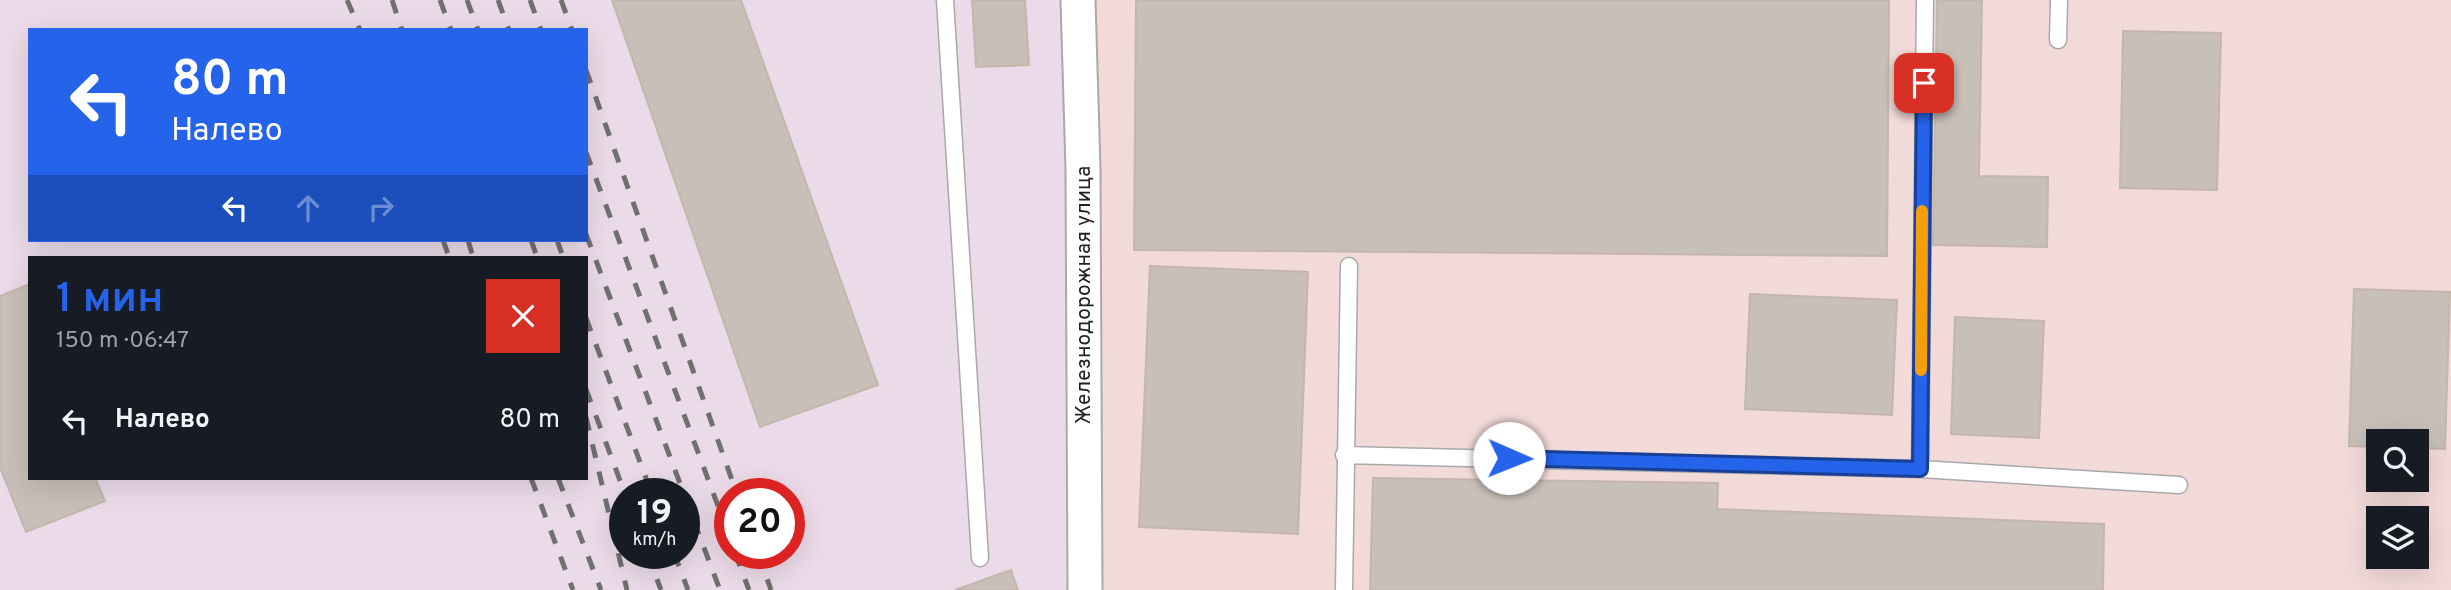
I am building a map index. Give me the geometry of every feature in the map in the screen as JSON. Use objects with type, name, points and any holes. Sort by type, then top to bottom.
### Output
[{"type":"street","name":"Железнодорожная улица","points":[[1078,0],[1083,182],[1085,590]]},
{"type":"lane","points":[[945,0],[980,558]]},
{"type":"lane","points":[[1920,469],[1925,0]]},
{"type":"lane","points":[[2058,40],[2059,0]]},
{"type":"lane","points":[[1345,590],[1344,454],[1349,266]]},
{"type":"lane","points":[[1344,454],[1920,469],[2179,485]]},
{"type":"shaded area","points":[[0,0],[1082,0],[1085,590],[0,590]]},
{"type":"shaded area","points":[[1083,0],[2451,0],[2451,590],[1098,590]]},
{"type":"building","points":[[612,0],[741,0],[878,385],[760,427]]},
{"type":"building","points":[[972,0],[1025,0],[1029,65],[976,67]]},
{"type":"building","points":[[1136,0],[1889,0],[1887,256],[1134,250]]},
{"type":"building","points":[[1937,0],[1982,0],[1979,176],[2048,177],[2047,247],[1933,245]]},
{"type":"building","points":[[2123,31],[2221,33],[2217,190],[2120,188]]},
{"type":"building","points":[[1150,266],[1308,272],[1298,534],[1139,527]]},
{"type":"building","points":[[28,285],[28,480],[96,480],[105,501],[26,532],[0,467],[0,296]]},
{"type":"building","points":[[2354,289],[2450,292],[2445,449],[2429,448],[2429,429],[2366,429],[2366,447],[2349,446]]},
{"type":"building","points":[[1750,294],[1897,300],[1892,415],[1745,409]]},
{"type":"building","points":[[1955,317],[2044,321],[2039,438],[1951,434]]},
{"type":"building","points":[[1373,478],[1718,483],[1717,509],[2104,524],[2103,590],[1370,590]]},
{"type":"building","points":[[1011,570],[1018,590],[955,590]]},
{"type":"railway","points":[[347,0],[359,28]]},
{"type":"railway","points":[[392,0],[401,28]]},
{"type":"railway","points":[[440,0],[450,28]]},
{"type":"railway","points":[[467,0],[477,28]]},
{"type":"railway","points":[[498,0],[508,28]]},
{"type":"railway","points":[[530,0],[540,28]]},
{"type":"railway","points":[[561,0],[571,28]]},
{"type":"railway","points":[[588,76],[731,478]]},
{"type":"railway","points":[[588,157],[714,495]]},
{"type":"railway","points":[[588,239],[678,478]]},
{"type":"railway","points":[[444,242],[449,256]]},
{"type":"railway","points":[[469,242],[473,256]]},
{"type":"railway","points":[[532,242],[537,256]]},
{"type":"railway","points":[[558,242],[563,256]]},
{"type":"railway","points":[[588,323],[646,478]]},
{"type":"railway","points":[[588,394],[619,478]]},
{"type":"railway","points":[[588,425],[627,590]]},
{"type":"railway","points":[[532,480],[573,590]]},
{"type":"railway","points":[[559,480],[601,590]]},
{"type":"railway","points":[[700,537],[720,590]]},
{"type":"railway","points":[[653,569],[661,590]]},
{"type":"railway","points":[[680,569],[688,590]]},
{"type":"railway","points":[[741,569],[749,590]]},
{"type":"railway","points":[[764,569],[771,590]]},
{"type":"slow traffic","points":[[1921,370],[1922,211]]},
{"type":"route","points":[[1509,458],[1920,469],[1924,83]]}]
